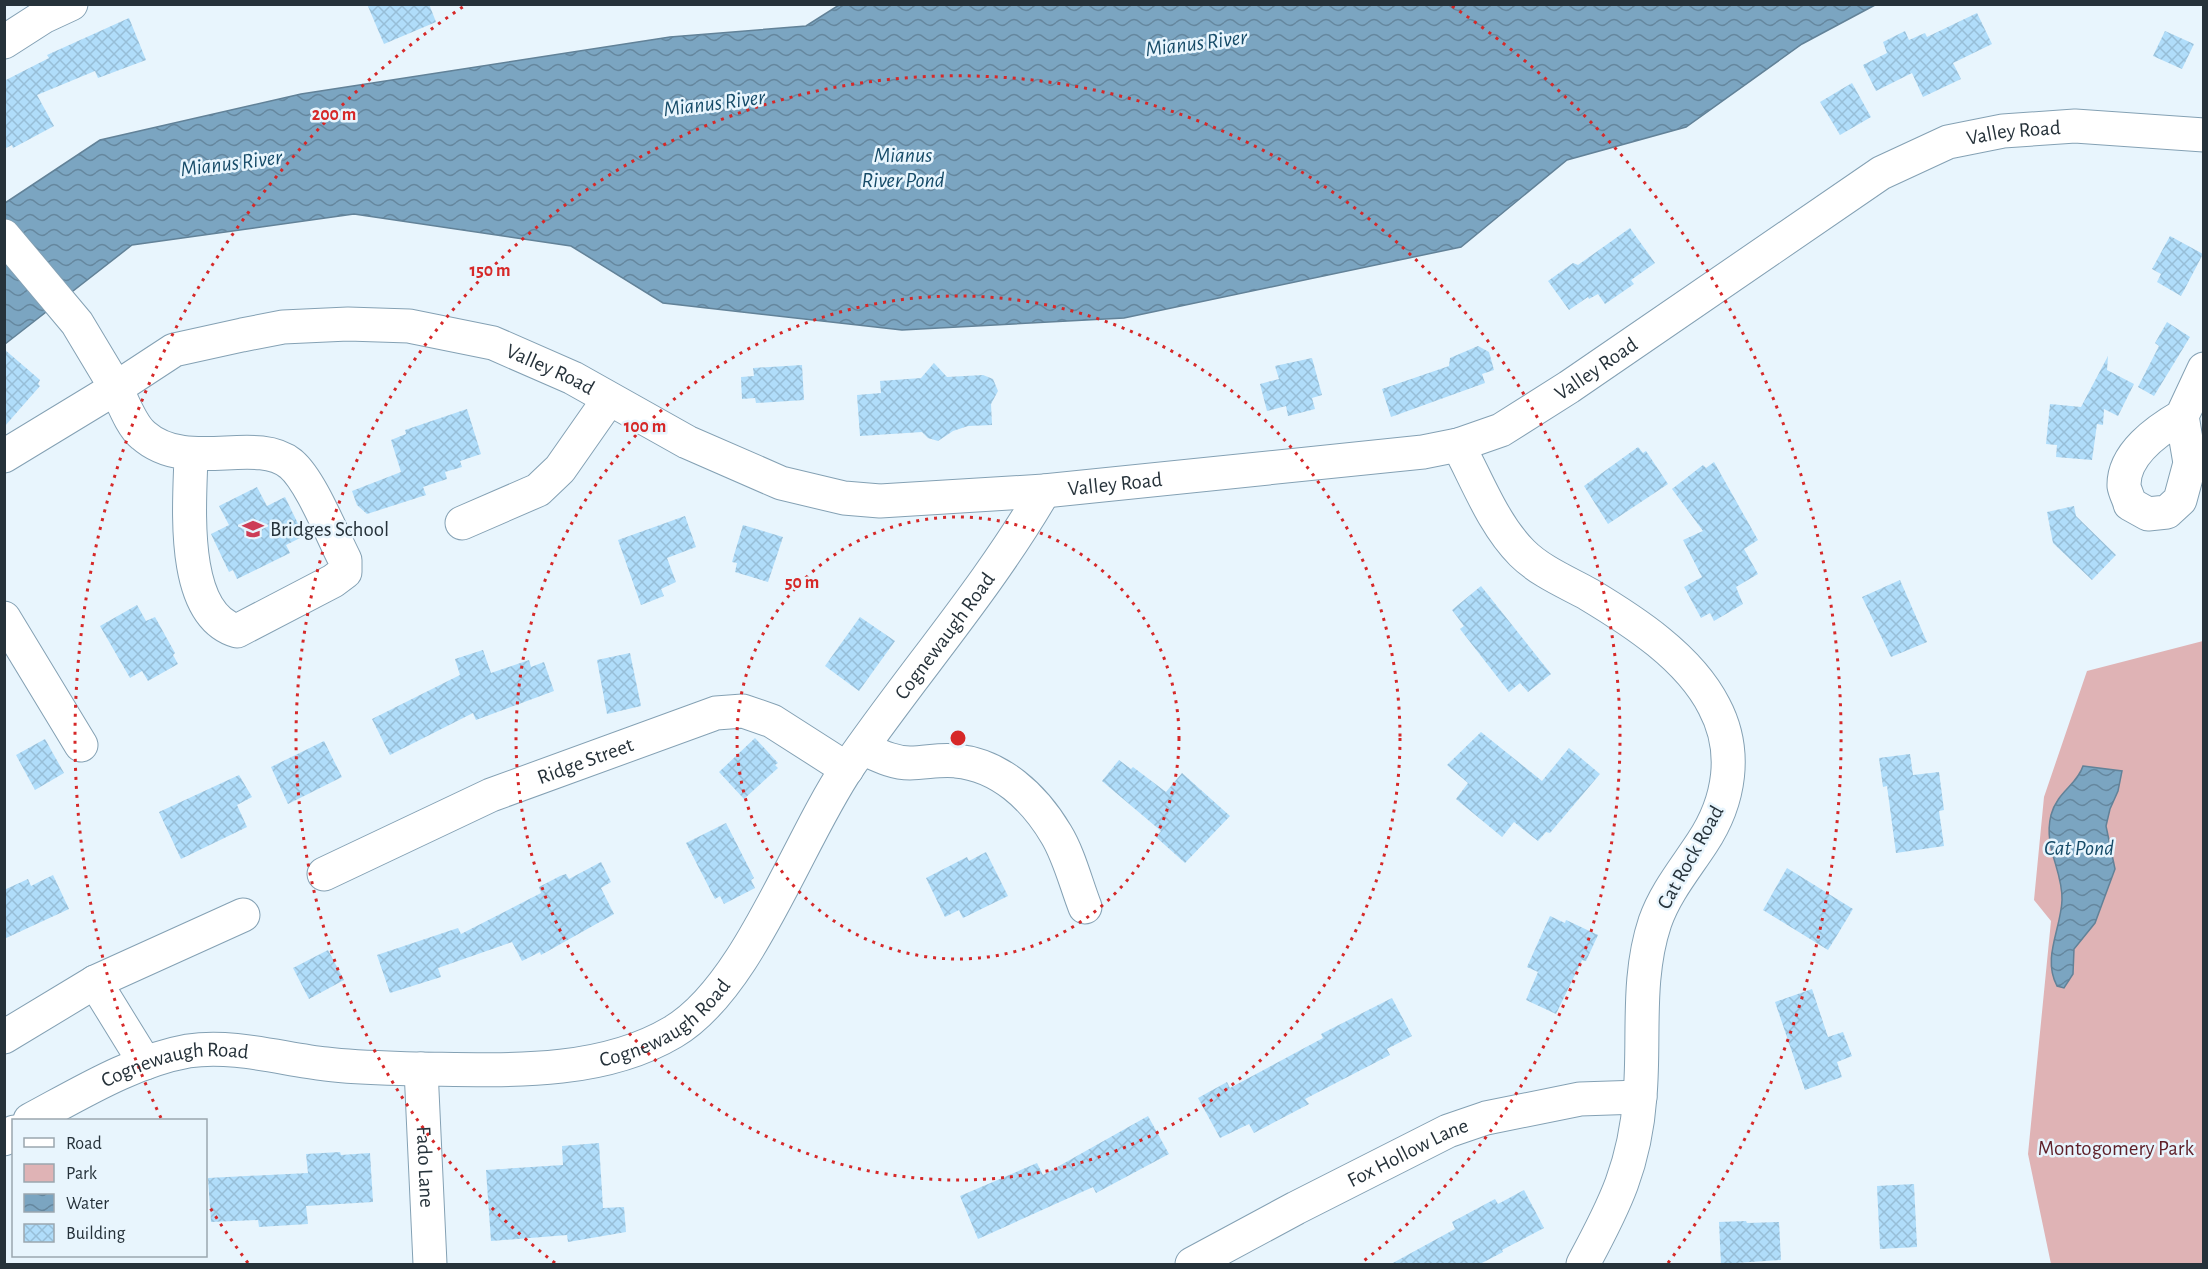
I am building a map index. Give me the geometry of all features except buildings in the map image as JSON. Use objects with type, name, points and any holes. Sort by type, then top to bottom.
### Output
[{"type":"street","points":[[4,42],[43,17],[71,4]]},
{"type":"street","name":"Valley Road","points":[[4,456],[174,350],[283,327],[348,324],[409,326],[493,343],[573,378],[687,442],[781,483],[844,498],[880,501],[1044,491],[1392,456],[1458,445],[1501,430],[1569,387],[1881,173],[1948,142],[2003,131],[2075,126],[2204,135]]},
{"type":"street","points":[[4,236],[77,323],[141,434],[159,446],[191,455],[272,454],[290,464],[302,476],[345,560],[345,572],[333,581],[237,631],[225,627],[215,619],[199,585],[190,556],[191,455]]},
{"type":"street","points":[[2182,416],[2204,369]]},
{"type":"street","points":[[462,523],[538,490],[560,469],[609,399]]},
{"type":"street","name":"Cat Rock Road","points":[[1458,445],[1492,511],[1522,554],[1663,646],[1695,678],[1714,705],[1726,735],[1729,756],[1721,804],[1704,840],[1664,900],[1648,945],[1644,973],[1640,1097],[1635,1141],[1623,1185],[1583,1264]]},
{"type":"street","name":"Cognewaugh Road","points":[[32,1119],[145,1063],[190,1051],[232,1050],[329,1065],[421,1069],[553,1067],[619,1055],[673,1032],[701,1010],[747,949],[855,758],[1013,544],[1044,491]]},
{"type":"street","points":[[4,618],[81,745]]},
{"type":"street","name":"Ridge Street","points":[[324,874],[491,795],[716,713],[743,711],[772,721],[855,758],[910,763],[933,760],[959,761],[1010,780],[1035,805],[1057,835],[1085,907]]},
{"type":"street","points":[[4,1037],[95,982],[243,915]]},
{"type":"street","points":[[95,982],[145,1063]]},
{"type":"street","name":"Fado Lane","points":[[421,1069],[430,1264]]},
{"type":"street","name":"Fox Hollow Lane","points":[[1192,1264],[1448,1131],[1486,1118],[1580,1099],[1640,1097]]},
{"type":"green space","name":"Montogomery Park","points":[[2203,641],[2203,1264],[2051,1264],[2028,1154],[2051,921],[2034,900],[2044,797],[2087,671]]},
{"type":"water","name":"Mianus River Pond","points":[[839,5],[1875,5],[1802,44],[1686,127],[1567,160],[1461,247],[1124,318],[902,330],[663,303],[571,246],[354,214],[132,245],[5,344],[5,203],[100,140],[301,94],[670,37],[806,26]]},
{"type":"water","name":"Cat Pond","points":[[2083,766],[2122,771],[2106,826],[2115,869],[2095,923],[2074,949],[2073,974],[2064,988],[2057,986],[2051,965],[2062,900],[2060,879],[2049,838],[2049,827],[2054,807]]},
{"type":"place","name":"Bridges School","points":[[253,529]]},
{"type":"water label","name":"Mianus River","points":[[1196,42]]},
{"type":"water label","name":"Mianus River","points":[[714,102]]},
{"type":"water label","name":"Mianus River","points":[[231,162]]}]
